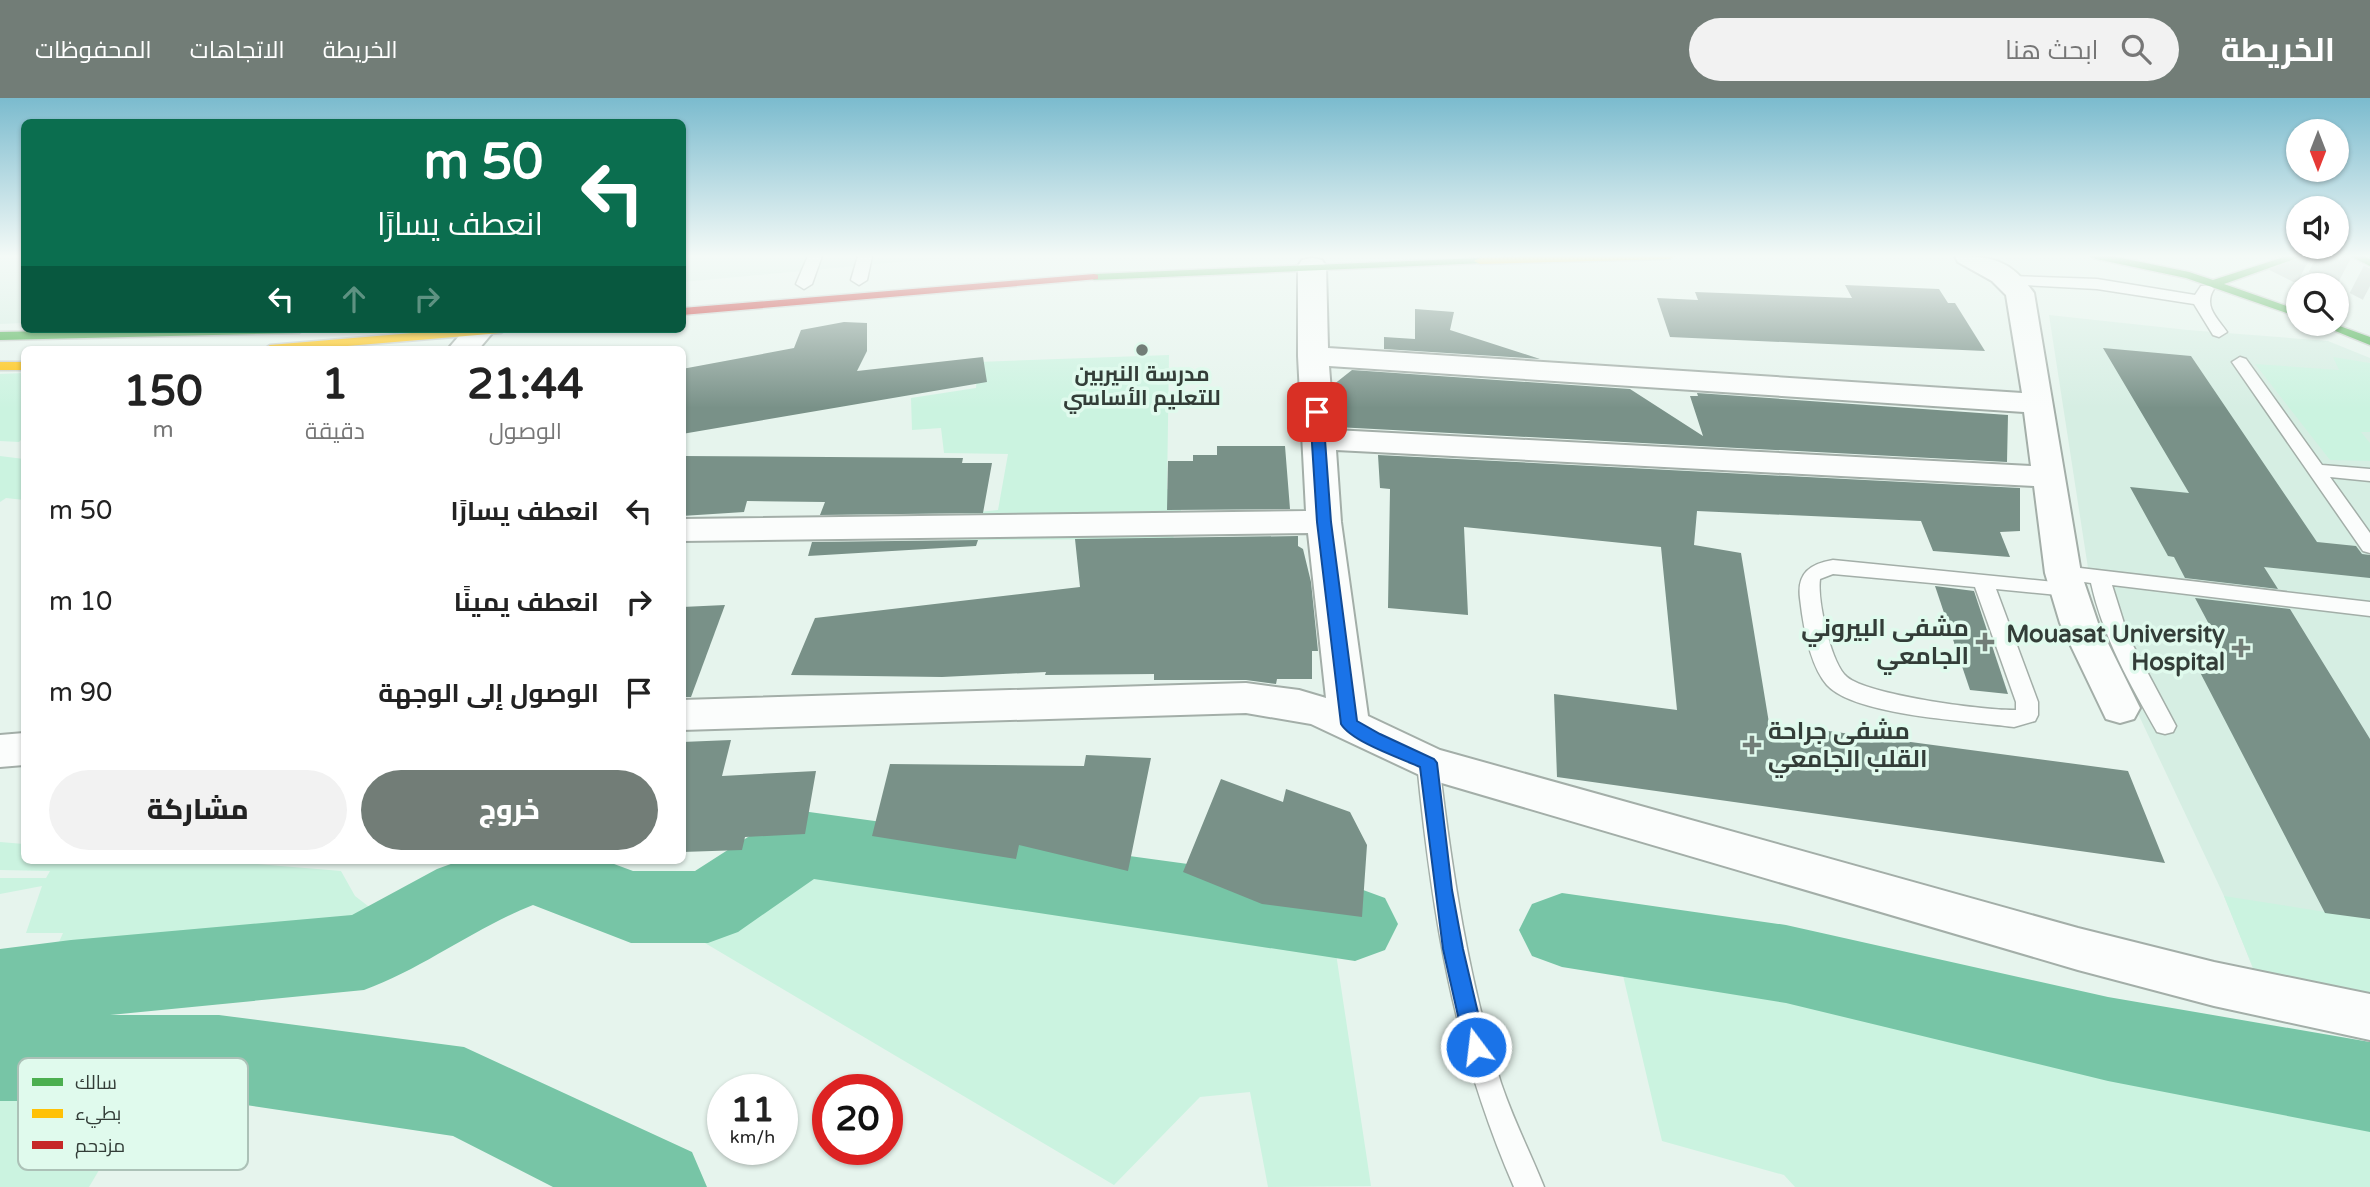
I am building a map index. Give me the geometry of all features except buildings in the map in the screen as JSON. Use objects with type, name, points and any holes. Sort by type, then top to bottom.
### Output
[{"type":"main road","points":[[686,312],[739,307]]},
{"type":"main road","points":[[0,336],[128,333]]},
{"type":"main road","points":[[2349,333],[2370,341]]},
{"type":"main road","points":[[324,346],[481,337]]},
{"type":"main road","points":[[0,366],[21,366]]},
{"type":"street","points":[[1313,307],[1324,522],[1349,724]]},
{"type":"street","points":[[2022,307],[2066,581],[2098,666],[2120,708]]},
{"type":"street","points":[[1314,356],[2039,404]]},
{"type":"street","points":[[1319,439],[2050,477]]},
{"type":"street","points":[[686,530],[1324,522]]},
{"type":"street","points":[[686,715],[1245,698],[1299,705],[1349,724],[1374,739],[1428,763],[2078,949],[2214,984],[2370,1017]]},
{"type":"street","points":[[0,751],[21,749]]},
{"type":"lane","points":[[2202,307],[2219,332]]},
{"type":"lane","points":[[2240,362],[2370,547]]},
{"type":"lane","points":[[2315,470],[2370,475]]},
{"type":"lane","points":[[1983,582],[2027,702],[2027,715],[2014,719],[1881,701],[1844,687],[1831,675],[1825,662],[1808,590],[1810,577],[1815,572],[1833,567],[1983,582],[2066,581],[2100,577],[2370,609]]},
{"type":"lane","points":[[2100,577],[2119,643],[2165,726]]},
{"type":"lane","points":[[1428,763],[1443,890],[1469,1024],[1490,1093],[1529,1187]]},
{"type":"shaded area","points":[[0,307],[21,307],[21,323],[0,324]]},
{"type":"shaded area","name":"Mouasat University Hospital","points":[[2049,315],[2328,341],[2370,358],[2370,998],[2259,983],[2224,896],[2133,703],[2092,594]]},
{"type":"green space","points":[[1169,355],[1167,489],[1181,490],[1181,511],[1173,539],[948,540],[950,515],[998,510],[1008,454],[944,453],[941,428],[912,430],[911,398],[976,388],[978,362]]},
{"type":"green space","points":[[2333,357],[2370,363],[2370,432],[2361,432],[2370,443],[2370,461],[2330,460],[2255,364],[2339,370]]},
{"type":"green space","points":[[21,373],[19,442],[0,441],[0,374]]},
{"type":"green space","points":[[0,456],[21,459],[21,500],[6,498],[0,502]]},
{"type":"green space","points":[[0,842],[21,844],[21,864],[258,864],[341,871],[355,896],[394,926],[359,942],[118,964],[67,965],[52,958],[63,933],[26,933],[42,886],[0,894],[0,878],[46,878],[50,871],[0,870]]},
{"type":"green space","points":[[804,853],[1332,927],[1371,1186],[1268,1187],[1250,1092],[1200,1097],[1114,1185],[661,917],[714,914]]},
{"type":"green space","points":[[2224,896],[2370,919],[2370,998],[2259,983]]},
{"type":"green space","points":[[1617,950],[2118,1062],[2370,1108],[2370,1187],[1795,1187],[1784,1175],[1662,1141]]},
{"type":"green space","points":[[18,1079],[18,1170],[99,1170],[89,1187],[0,1187],[0,1080]]},
{"type":"waterway","points":[[0,989],[71,979],[364,952],[467,894],[533,869],[631,907],[708,907],[802,844],[1355,924]]},
{"type":"waterway","points":[[1562,930],[1786,964],[2108,1039],[2370,1087]]},
{"type":"waterway","points":[[0,1058],[18,1058]]},
{"type":"waterway","points":[[18,1058],[219,1058]]},
{"type":"waterway","points":[[248,1062],[464,1092],[657,1187]]},
{"type":"traffic: fast","points":[[2278,307],[2286,310]]},
{"type":"traffic: fast","points":[[0,336],[128,333]]},
{"type":"traffic: fast","points":[[2349,333],[2370,341]]},
{"type":"traffic: slow","points":[[305,346],[455,333]]},
{"type":"traffic: slow","points":[[0,366],[21,366]]},
{"type":"traffic: jam","points":[[686,312],[743,307]]},
{"type":"place","name":"مدرسة النيربين للتعليم الأساسي","points":[[1142,350]]},
{"type":"place","name":"مشفى البيروني الجامعي","points":[[1985,642]]},
{"type":"place","name":"Mouasat University Hospital","points":[[2241,648]]},
{"type":"place","name":"مشفى جراحة القلب الجامعي","points":[[1752,745]]},
{"type":"route","points":[[1317,412],[1324,522],[1349,724],[1400,752],[1428,763],[1443,890],[1453,949],[1476,1047]]}]
